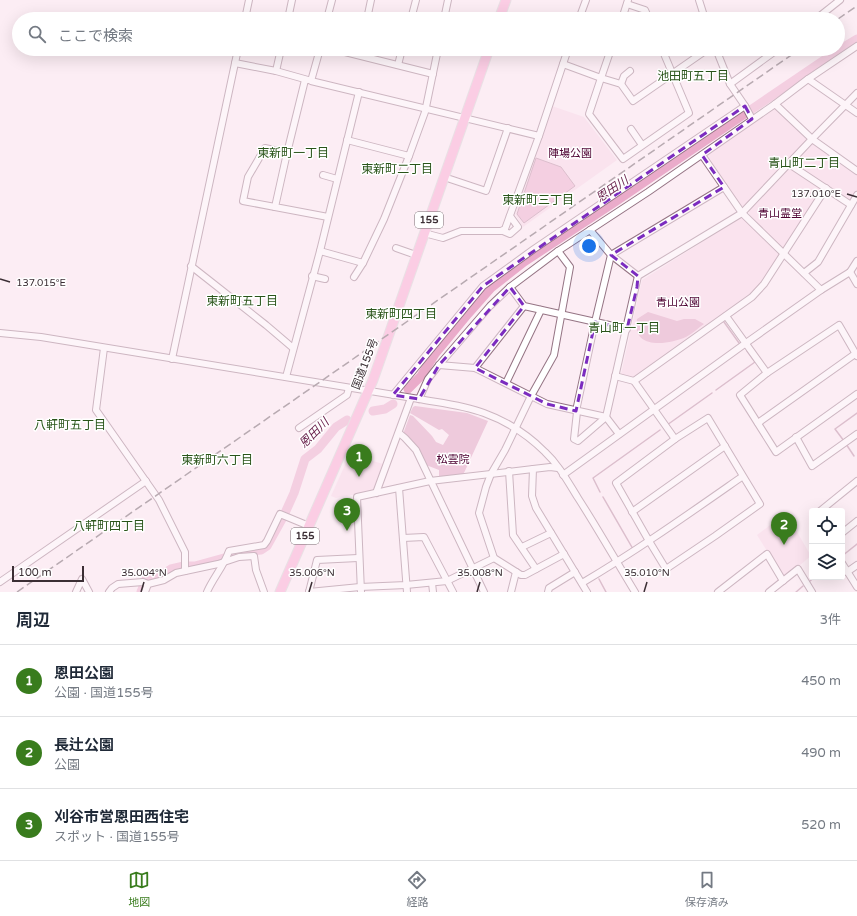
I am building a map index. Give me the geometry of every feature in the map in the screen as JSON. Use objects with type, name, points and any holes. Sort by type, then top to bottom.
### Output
[{"type":"highway","points":[[502,12],[506,0]]},
{"type":"highway","name":"国道155号","points":[[280,592],[368,390],[487,56]]},
{"type":"street","points":[[246,12],[249,0]]},
{"type":"street","points":[[289,12],[292,0]]},
{"type":"street","points":[[329,12],[332,0]]},
{"type":"street","points":[[368,12],[371,0]]},
{"type":"street","points":[[412,12],[416,0]]},
{"type":"street","points":[[445,12],[448,0]]},
{"type":"street","points":[[699,0],[703,12]]},
{"type":"street","points":[[825,12],[840,0]]},
{"type":"street","points":[[581,12],[583,1]]},
{"type":"street","points":[[624,12],[628,2],[645,10],[646,12]]},
{"type":"street","points":[[845,54],[857,46]]},
{"type":"street","points":[[172,359],[236,56]]},
{"type":"street","points":[[276,71],[279,56]]},
{"type":"street","points":[[275,207],[287,153],[308,80],[317,56]]},
{"type":"street","points":[[371,56],[433,74]]},
{"type":"street","points":[[398,65],[400,56]]},
{"type":"street","points":[[354,277],[363,263],[384,219],[426,108],[437,56]]},
{"type":"street","points":[[503,231],[510,216],[539,136],[566,56]]},
{"type":"street","points":[[610,56],[589,114],[623,159],[642,144],[689,113],[665,56]]},
{"type":"street","points":[[563,64],[621,84],[633,101],[698,56]]},
{"type":"street","points":[[719,56],[730,84],[752,119]]},
{"type":"street","points":[[730,84],[768,56]]},
{"type":"street","points":[[419,399],[428,379],[439,365],[485,312],[510,287],[558,250],[702,154],[842,56]]},
{"type":"street","points":[[235,63],[276,71],[539,136]]},
{"type":"street","points":[[621,84],[624,76],[630,72]]},
{"type":"street","points":[[808,79],[857,113]]},
{"type":"street","points":[[286,377],[312,276],[320,251],[359,92]]},
{"type":"street","points":[[724,187],[611,255],[595,322],[577,411],[574,439],[578,441],[606,417],[638,276],[742,213],[857,93]]},
{"type":"street","points":[[775,104],[812,139],[857,171]]},
{"type":"street","points":[[393,395],[483,286],[534,249],[745,106]]},
{"type":"street","points":[[450,179],[486,191],[508,128]]},
{"type":"street","points":[[631,129],[642,144]]},
{"type":"street","points":[[347,140],[408,156]]},
{"type":"street","points":[[287,153],[266,148],[248,177],[243,201],[328,217]]},
{"type":"street","points":[[702,154],[742,213],[820,290]]},
{"type":"street","points":[[789,164],[851,205]]},
{"type":"street","points":[[324,176],[337,179]]},
{"type":"street","points":[[634,381],[752,297],[764,284],[826,188]]},
{"type":"street","points":[[804,273],[818,262],[857,195]]},
{"type":"street","points":[[424,233],[443,238],[461,231],[503,231],[510,234],[518,227],[510,216]]},
{"type":"street","points":[[590,230],[611,255],[638,276]]},
{"type":"street","points":[[396,248],[416,255]]},
{"type":"street","points":[[558,250],[570,267],[554,355],[491,474],[479,513],[494,558],[521,575],[525,575],[564,554]]},
{"type":"street","points":[[320,251],[363,263]]},
{"type":"street","points":[[564,475],[653,409],[670,399],[820,290],[850,272],[857,261]]},
{"type":"street","points":[[192,266],[293,348]]},
{"type":"street","points":[[850,272],[857,284]]},
{"type":"street","points":[[312,276],[325,279]]},
{"type":"street","points":[[510,287],[524,306],[627,329]]},
{"type":"street","points":[[475,368],[524,306]]},
{"type":"street","points":[[506,383],[540,310]]},
{"type":"street","points":[[726,316],[767,373]]},
{"type":"street","points":[[758,423],[856,355],[839,325],[767,373],[740,395],[776,452],[857,394]]},
{"type":"street","points":[[0,332],[28,335],[368,390],[473,409],[494,417],[515,428],[544,451],[564,475],[635,592]]},
{"type":"street","points":[[104,348],[96,410],[146,481],[162,507],[185,552],[185,572]]},
{"type":"street","points":[[439,365],[475,368],[547,404],[606,417],[619,434]]},
{"type":"street","points":[[615,376],[634,381],[675,439]]},
{"type":"street","points":[[299,428],[347,395],[349,388]]},
{"type":"street","points":[[376,493],[411,398]]},
{"type":"street","points":[[708,418],[725,446],[760,504],[666,569],[616,483],[675,439],[708,418]]},
{"type":"street","points":[[399,434],[416,450],[484,592]]},
{"type":"street","points":[[796,437],[812,466],[857,434]]},
{"type":"street","points":[[632,512],[725,446]]},
{"type":"street","points":[[360,590],[357,497],[430,481],[509,471],[550,467],[558,468]]},
{"type":"street","points":[[533,469],[532,496],[536,508],[587,592]]},
{"type":"street","points":[[509,471],[513,535],[536,569]]},
{"type":"street","points":[[582,583],[649,541],[743,476]]},
{"type":"street","points":[[0,582],[146,481]]},
{"type":"street","points":[[824,508],[857,481]]},
{"type":"street","points":[[399,488],[406,589]]},
{"type":"street","points":[[207,592],[211,583],[226,561],[229,552],[264,545],[280,514],[309,526]]},
{"type":"street","points":[[845,531],[857,522]]},
{"type":"street","points":[[522,547],[551,533]]},
{"type":"street","points":[[403,538],[424,537],[453,592]]},
{"type":"street","points":[[718,592],[767,554],[783,581]]},
{"type":"street","points":[[108,592],[118,584],[146,583],[164,580],[176,573],[185,572],[239,557],[254,556],[256,570],[264,592]]},
{"type":"street","points":[[358,558],[317,560],[309,592],[406,589],[447,581],[494,558]]},
{"type":"street","points":[[848,572],[857,565]]},
{"type":"street","points":[[845,568],[857,587]]},
{"type":"street","points":[[769,592],[798,569],[812,592]]},
{"type":"street","points":[[511,592],[516,572]]},
{"type":"street","points":[[548,592],[549,588],[575,572]]},
{"type":"street","points":[[76,592],[82,579],[89,592]]},
{"type":"street","points":[[144,592],[146,583]]},
{"type":"street","points":[[432,583],[433,592]]},
{"type":"highlighted area","points":[[745,106],[752,119],[702,155],[724,187],[611,255],[638,276],[637,287],[627,329],[595,322],[576,411],[547,404],[475,368],[524,306],[510,287],[439,365],[419,399],[393,395],[483,286]]},
{"type":"green space","name":"陣場公園","points":[[552,106],[584,117],[617,160],[523,227],[515,214]]},
{"type":"green space","name":"青山霊堂","points":[[774,108],[777,108],[808,138],[808,140],[744,206],[742,206],[725,184],[708,154]]},
{"type":"green space","name":"青山霊堂","points":[[813,144],[857,173],[857,192],[851,201],[796,165],[795,162]]},
{"type":"green space","name":"青山霊堂","points":[[790,168],[823,190],[784,249],[782,249],[749,214],[749,211]]},
{"type":"green space","name":"青山公園","points":[[740,218],[744,219],[779,255],[763,282],[747,298],[633,379],[622,377],[621,374],[642,280]]},
{"type":"green space","points":[[648,312],[677,321],[684,319],[695,319],[704,324],[688,336],[678,340],[652,343],[640,336],[637,329],[637,319]]},
{"type":"green space","name":"松雲院","points":[[415,406],[467,413],[488,421],[463,475],[439,478],[439,470],[426,465],[403,434],[410,415],[413,416],[436,442],[443,445],[449,435],[442,429],[439,430],[410,413]]},
{"type":"green space","points":[[350,454],[383,464],[373,491],[336,498],[331,496]]},
{"type":"green space","points":[[786,513],[809,553],[809,558],[784,578],[757,535]]},
{"type":"shaded area","points":[[536,158],[561,167],[575,186],[524,223],[517,214]]},
{"type":"waterway","name":"恩田川","points":[[845,46],[857,39]]},
{"type":"waterway","name":"恩田川","points":[[408,389],[421,376],[435,354],[491,288],[524,262],[830,56]]},
{"type":"waterway","points":[[724,322],[739,343]]},
{"type":"waterway","points":[[716,390],[755,362],[747,351]]},
{"type":"waterway","points":[[667,425],[712,393]]},
{"type":"waterway","name":"恩田川","points":[[373,411],[385,409],[393,404]]},
{"type":"waterway","points":[[844,441],[835,429],[857,413]]},
{"type":"waterway","name":"恩田川","points":[[285,513],[294,493],[305,459],[318,449],[336,427],[347,420]]},
{"type":"waterway","points":[[600,492],[593,478],[660,430]]},
{"type":"waterway","points":[[846,444],[854,456]]},
{"type":"waterway","points":[[603,497],[633,549]]},
{"type":"waterway","name":"恩田川","points":[[230,555],[240,552],[261,550],[267,546],[282,519]]},
{"type":"waterway","points":[[845,554],[857,544]]},
{"type":"waterway","name":"恩田川","points":[[186,566],[195,566],[224,558]]},
{"type":"waterway","name":"恩田川","points":[[141,592],[147,577],[162,575],[171,569],[184,566]]},
{"type":"waterway","points":[[599,579],[606,592]]},
{"type":"waterway","points":[[796,592],[803,586]]},
{"type":"railway","points":[[845,14],[857,6]]},
{"type":"railway","points":[[17,592],[790,56]]},
{"type":"place","name":"恩田公園","points":[[359,477]]},
{"type":"place","name":"刈谷市営恩田西住宅","points":[[347,531]]},
{"type":"place","name":"長辻公園","points":[[784,545]]},
{"type":"district","name":"池田町五丁目","points":[[693,76]]},
{"type":"district","name":"東新町一丁目","points":[[293,153]]},
{"type":"district","name":"青山町二丁目","points":[[804,163]]},
{"type":"district","name":"東新町二丁目","points":[[397,169]]},
{"type":"district","name":"東新町三丁目","points":[[538,200]]},
{"type":"district","name":"東新町五丁目","points":[[242,301]]},
{"type":"district","name":"東新町四丁目","points":[[401,314]]},
{"type":"district","name":"青山町一丁目","points":[[624,328]]},
{"type":"district","name":"八軒町五丁目","points":[[70,425]]},
{"type":"district","name":"東新町六丁目","points":[[217,460]]},
{"type":"district","name":"八軒町四丁目","points":[[109,526]]}]
